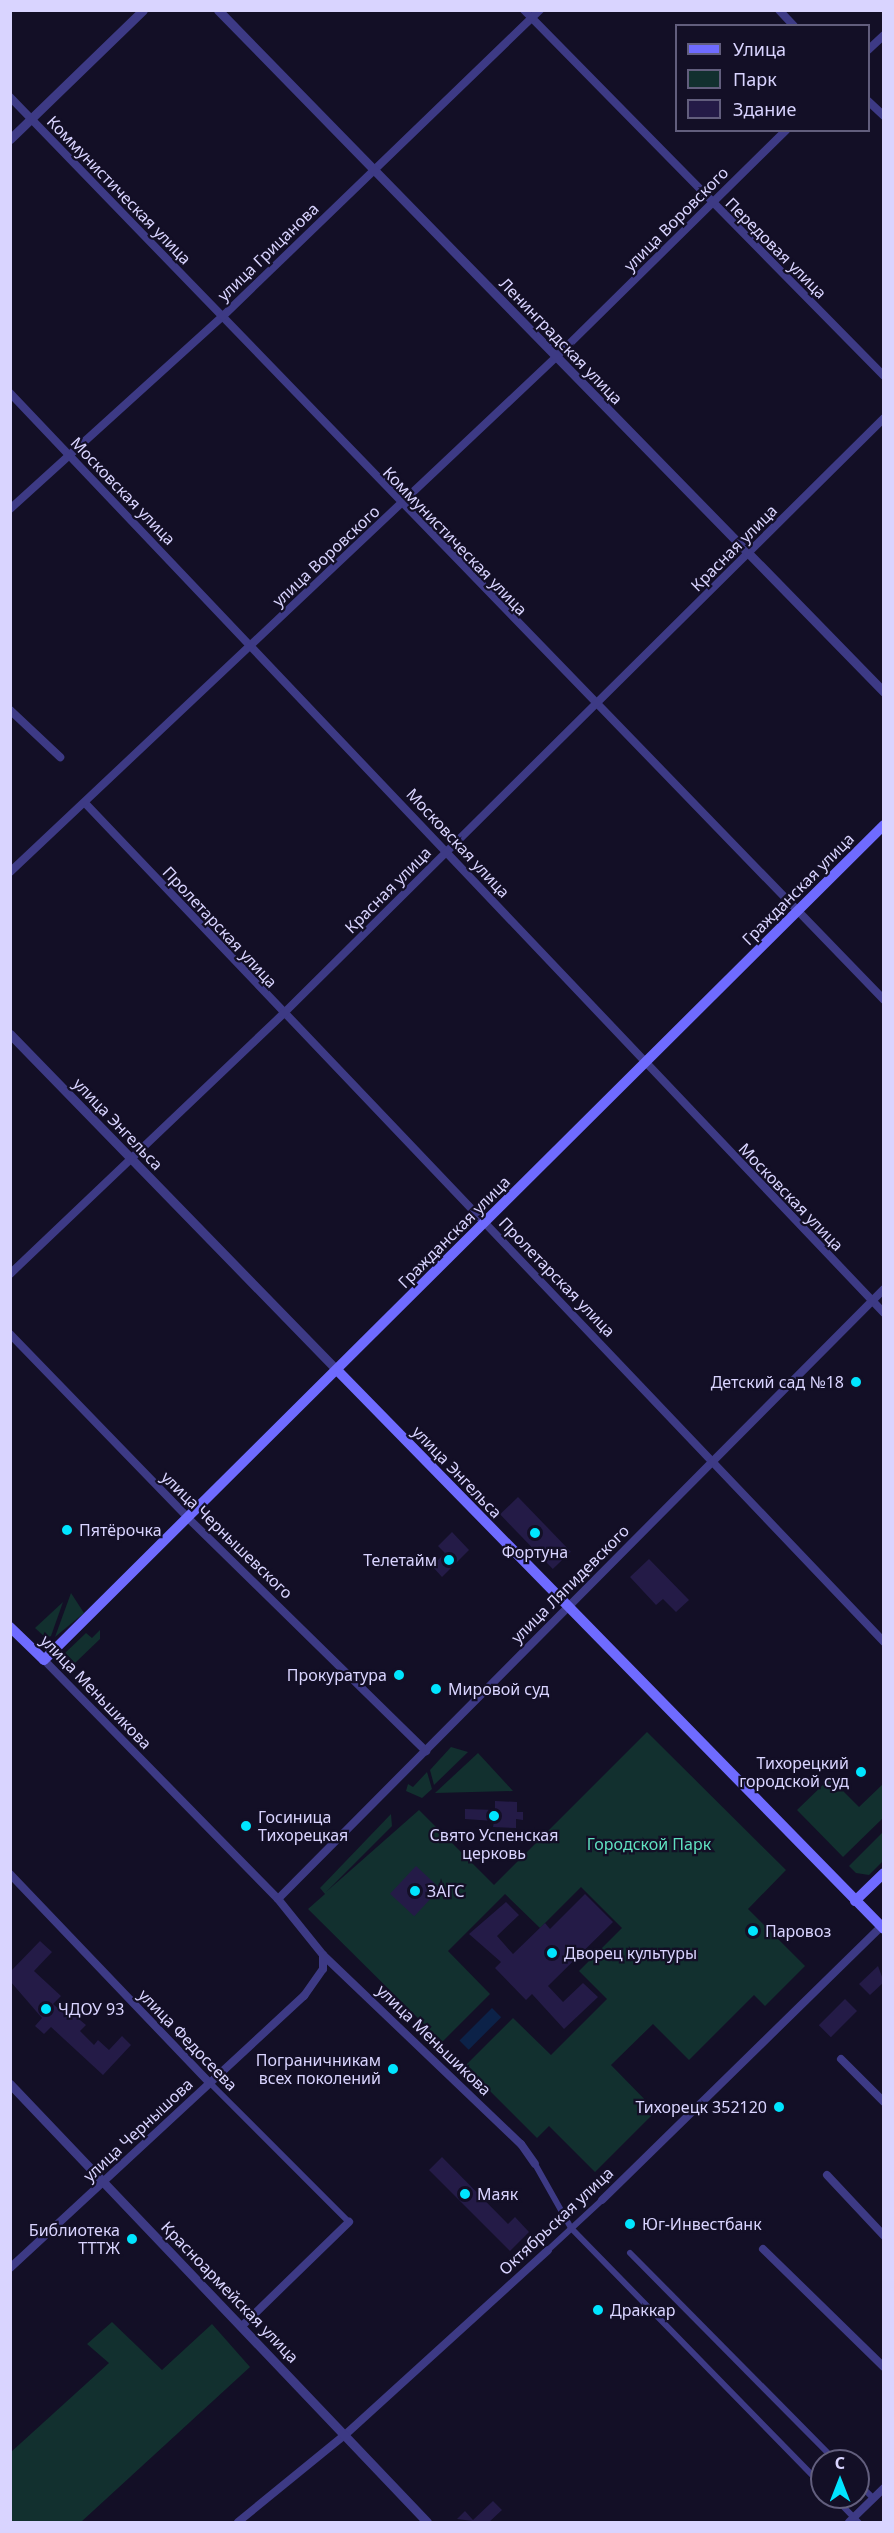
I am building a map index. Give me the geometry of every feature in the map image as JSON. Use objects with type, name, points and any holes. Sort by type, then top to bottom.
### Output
[{"type":"main road","name":"Гражданская улица","points":[[44,1660],[189,1519],[884,825]]},
{"type":"main road","name":"улица Энгельса","points":[[337,1370],[882,1928]]},
{"type":"main road","name":"улица Меньшикова","points":[[10,1627],[44,1660]]},
{"type":"main road","points":[[855,1901],[884,1873]]},
{"type":"street","points":[[10,139],[143,10]]},
{"type":"street","name":"Ленинградская улица","points":[[218,10],[555,358],[884,692]]},
{"type":"street","name":"Передовая улица","points":[[524,10],[884,376]]},
{"type":"street","name":"улица Грицанова","points":[[10,508],[223,316],[540,10]]},
{"type":"street","points":[[779,10],[792,24]]},
{"type":"street","points":[[870,48],[884,35]]},
{"type":"street","name":"Коммунистическая улица","points":[[10,97],[223,316],[401,505],[884,1000]]},
{"type":"street","points":[[870,103],[884,116]]},
{"type":"street","name":"улица Воровского","points":[[10,872],[555,358],[784,132]]},
{"type":"street","name":"Московская улица","points":[[10,393],[70,453],[447,850],[645,1063],[884,1314]]},
{"type":"street","name":"Красная улица","points":[[10,1274],[129,1158],[284,1014],[595,702],[884,418]]},
{"type":"street","points":[[10,710],[60,757]]},
{"type":"street","name":"Пролетарская улица","points":[[85,803],[884,1642]]},
{"type":"street","name":"улица Энгельса","points":[[10,1034],[337,1370]]},
{"type":"street","name":"улица Ляпидевского","points":[[278,1899],[426,1751],[566,1606],[884,1289]]},
{"type":"street","name":"улица Чернышевского","points":[[10,1334],[189,1519],[426,1751]]},
{"type":"street","name":"улица Меньшикова","points":[[44,1660],[278,1899],[323,1955],[521,2144],[535,2164],[571,2228],[810,2473]]},
{"type":"street","name":"улица Федосеева","points":[[10,1874],[210,2082],[349,2222]]},
{"type":"street","name":"Октябрьская улица","points":[[238,2523],[346,2434],[548,2250],[882,1928]]},
{"type":"street","name":"улица Чернышова","points":[[10,2268],[304,1996],[323,1969],[323,1955]]},
{"type":"street","points":[[841,2059],[884,2102]]},
{"type":"street","name":"Красноармейская улица","points":[[10,2084],[243,2325],[427,2523]]},
{"type":"street","points":[[827,2175],[884,2236]]},
{"type":"street","points":[[243,2325],[349,2222]]},
{"type":"street","points":[[763,2249],[884,2367]]},
{"type":"street","points":[[630,2253],[824,2449]]},
{"type":"street","points":[[844,2509],[854,2521],[884,2488]]},
{"type":"street","points":[[870,2495],[873,2498]]},
{"type":"green space","points":[[71,1593],[84,1613],[55,1637]]},
{"type":"green space","points":[[63,1602],[51,1636],[46,1638],[35,1628]]},
{"type":"green space","points":[[100,1630],[100,1639],[75,1663],[65,1653],[86,1633],[92,1638]]},
{"type":"green space","name":"Городской Парк","points":[[647,1732],[786,1870],[748,1909],[805,1966],[765,2006],[754,1995],[689,2060],[653,2024],[611,2065],[656,2111],[595,2172],[549,2126],[537,2138],[465,2066],[513,2018],[551,2055],[607,1999],[579,1971],[622,1928],[581,1887],[540,1928],[505,1894],[448,1951],[490,1994],[442,2042],[308,1909],[325,1894],[320,1888],[391,1814],[392,1826],[326,1892],[419,1810],[494,1885]]},
{"type":"green space","points":[[451,1747],[468,1752],[434,1785],[430,1770]]},
{"type":"green space","points":[[478,1753],[513,1791],[435,1793]]},
{"type":"green space","points":[[427,1772],[432,1789],[422,1798],[406,1791],[408,1784],[413,1787]]},
{"type":"green space","points":[[830,1778],[859,1807],[883,1784],[883,1818],[843,1857],[797,1810]]},
{"type":"green space","points":[[883,1832],[883,1861],[869,1875],[856,1873],[849,1866]]},
{"type":"green space","points":[[112,2322],[162,2370],[212,2324],[250,2367],[81,2522],[11,2522],[11,2452],[109,2363],[87,2344]]},
{"type":"water","points":[[492,2008],[501,2017],[469,2050],[459,2041]]},
{"type":"building","name":"Фортуна","points":[[518,1497],[571,1552],[553,1569],[500,1514]]},
{"type":"building","name":"Телетайм","points":[[452,1532],[469,1550],[442,1577],[432,1566],[445,1553],[438,1546]]},
{"type":"building","points":[[649,1559],[689,1600],[676,1612],[663,1599],[656,1605],[630,1577]]},
{"type":"building","name":"Свято Успенская церковь","points":[[495,1801],[517,1802],[517,1812],[523,1812],[523,1820],[516,1819],[516,1828],[493,1827],[494,1821],[465,1819],[465,1809],[495,1810]]},
{"type":"building","name":"ЗАГС","points":[[416,1866],[440,1889],[414,1916],[390,1894]]},
{"type":"building","points":[[585,1894],[613,1922],[548,1986],[563,2002],[583,1983],[598,1997],[564,2029],[532,1994],[526,2000],[495,1968],[501,1962],[469,1934],[506,1902],[519,1915],[497,1936],[513,1954],[545,1923],[550,1929]]},
{"type":"building","name":"ЧДОУ 93","points":[[40,1941],[52,1952],[34,1971],[61,1996],[53,2004],[70,2019],[74,2015],[86,2025],[80,2031],[94,2045],[98,2040],[109,2050],[122,2036],[131,2045],[103,2075],[51,2027],[44,2034],[35,2026],[42,2018],[10,1981],[10,1972]]},
{"type":"building","points":[[878,1966],[884,1982],[870,1995],[859,1984]]},
{"type":"building","points":[[845,1999],[857,2011],[831,2037],[819,2025]]},
{"type":"building","name":"Маяк","points":[[442,2157],[508,2224],[515,2217],[529,2232],[510,2251],[429,2170]]},
{"type":"building","points":[[493,2501],[502,2510],[488,2523],[457,2519],[465,2511],[473,2520]]},
{"type":"place","name":"Детский сад №18","points":[[856,1382]]},
{"type":"place","name":"Пятёрочка","points":[[67,1530]]},
{"type":"place","name":"Фортуна","points":[[535,1533]]},
{"type":"place","name":"Телетайм","points":[[449,1560]]},
{"type":"place","name":"Прокуратура","points":[[399,1675]]},
{"type":"place","name":"Мировой суд","points":[[436,1689]]},
{"type":"place","name":"Тихорецкий городской суд","points":[[861,1772]]},
{"type":"place","name":"Свято Успенская церковь","points":[[494,1816]]},
{"type":"place","name":"Госиница Тихорецкая","points":[[246,1826]]},
{"type":"place","name":"ЗАГС","points":[[415,1891]]},
{"type":"place","name":"Паровоз","points":[[753,1931]]},
{"type":"place","name":"Дворец культуры","points":[[552,1953]]},
{"type":"place","name":"ЧДОУ 93","points":[[46,2009]]},
{"type":"place","name":"Пограничникам всех поколений","points":[[393,2069]]},
{"type":"place","name":"Тихорецк 352120","points":[[779,2107]]},
{"type":"place","name":"Маяк","points":[[465,2194]]},
{"type":"place","name":"Юг-Инвестбанк","points":[[630,2224]]},
{"type":"place","name":"Библиотека ТТТЖ","points":[[132,2239]]},
{"type":"place","name":"Драккар","points":[[598,2310]]}]
